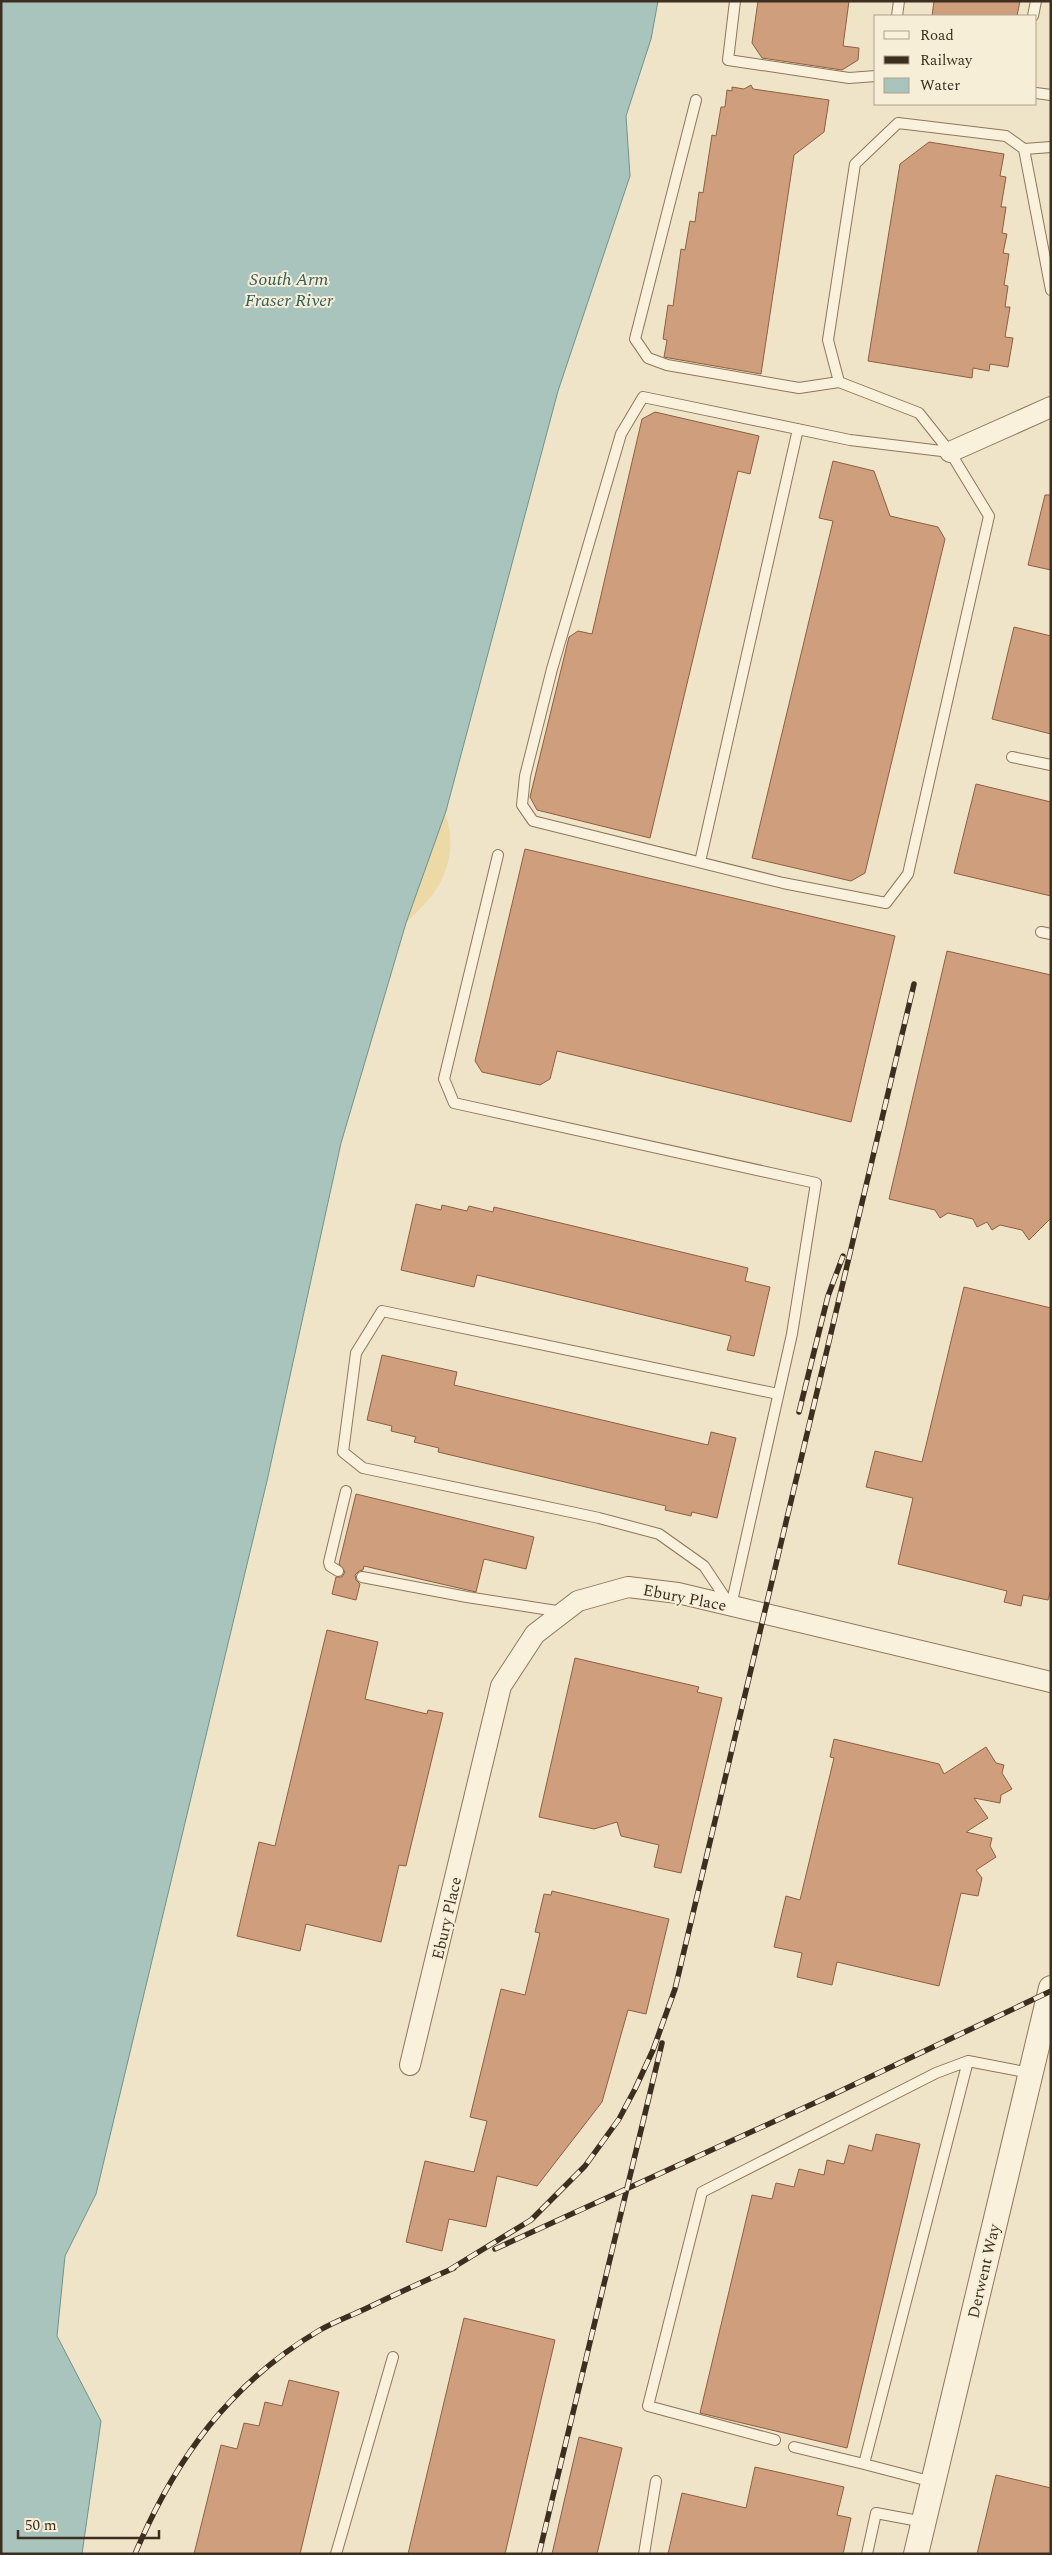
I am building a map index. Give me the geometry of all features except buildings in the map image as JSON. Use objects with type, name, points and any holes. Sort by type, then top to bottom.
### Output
[{"type":"street","points":[[950,452],[1051,407]]},
{"type":"street","name":"Ebury Place","points":[[410,2065],[501,1686],[535,1634],[578,1601],[628,1587],[678,1593],[1051,1682]]},
{"type":"street","name":"Derwent Way","points":[[916,2554],[1051,1988]]},
{"type":"lane","points":[[736,1],[728,60],[849,78],[874,76]]},
{"type":"lane","points":[[896,15],[899,1]]},
{"type":"lane","points":[[1033,15],[1036,1]]},
{"type":"lane","points":[[1037,93],[1051,95]]},
{"type":"lane","points":[[696,100],[635,339],[648,358],[667,365],[799,388],[839,382],[919,413],[950,452],[989,516],[908,874],[886,903],[783,883],[533,821],[522,804],[525,776],[552,669],[621,434],[642,396],[850,440],[950,452]]},
{"type":"lane","points":[[839,382],[828,340],[855,164],[898,123],[1006,136],[1024,149],[1051,147]]},
{"type":"lane","points":[[1024,149],[1051,290]]},
{"type":"lane","points":[[700,862],[798,429]]},
{"type":"lane","points":[[1012,756],[1051,765]]},
{"type":"lane","points":[[498,856],[444,1079],[454,1103],[816,1183],[792,1334],[731,1606]]},
{"type":"lane","points":[[731,1606],[704,1566],[659,1534],[590,1516],[363,1468],[343,1452],[356,1353],[382,1311],[778,1394]]},
{"type":"lane","points":[[338,1571],[330,1566],[329,1562],[346,1491]]},
{"type":"lane","points":[[362,1577],[467,1597],[564,1612]]},
{"type":"lane","points":[[775,2440],[648,2406],[702,2192],[936,2073],[968,2061],[1030,2073]]},
{"type":"lane","points":[[864,2464],[968,2061]]},
{"type":"lane","points":[[336,2554],[393,2357]]},
{"type":"lane","points":[[794,2447],[933,2482]]},
{"type":"lane","points":[[644,2554],[656,2481]]},
{"type":"lane","points":[[867,2554],[876,2513],[924,2522]]},
{"type":"sand","points":[[438,800],[448,822],[450,834],[449,857],[446,869],[432,895],[406,923]]},
{"type":"water","name":"South Arm Fraser River","points":[[1,1],[658,1],[651,39],[626,116],[630,176],[558,391],[446,811],[406,923],[341,1143],[267,1481],[96,2194],[65,2256],[57,2336],[101,2421],[82,2554],[1,2554]]},
{"type":"railway","points":[[449,2270],[531,2220],[585,2166],[619,2119],[653,2050],[675,1989],[914,984]]},
{"type":"railway","points":[[799,1412],[828,1296],[843,1256]]},
{"type":"railway","points":[[495,2249],[832,2095],[1051,1991]]},
{"type":"railway","points":[[539,2554],[662,2043]]},
{"type":"railway","points":[[135,2554],[168,2486],[187,2455],[232,2399],[259,2374],[288,2351],[325,2327],[454,2268]]}]
